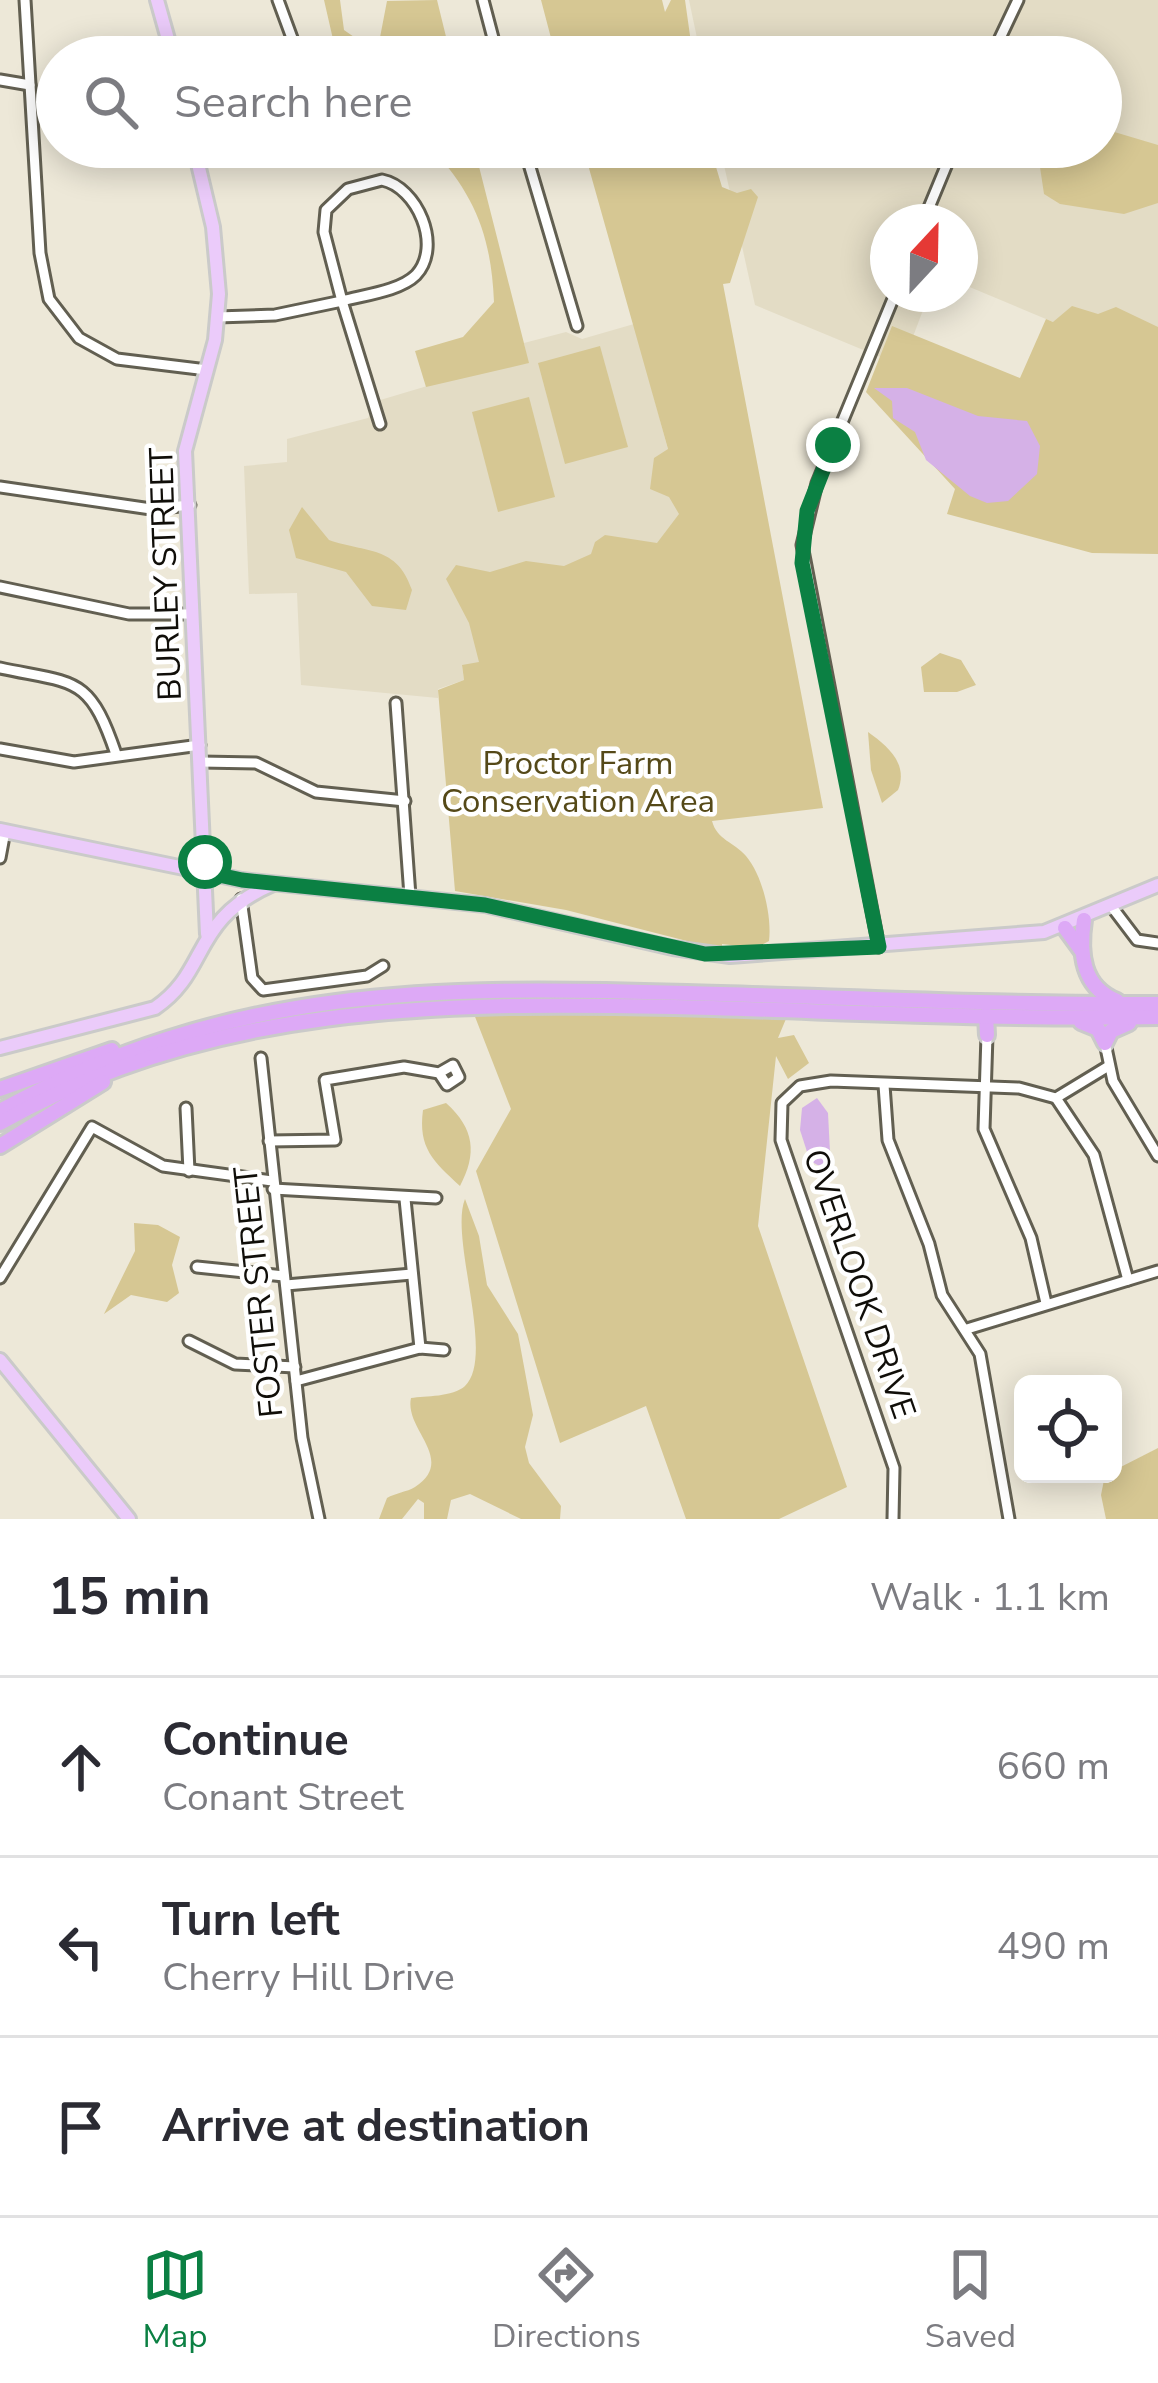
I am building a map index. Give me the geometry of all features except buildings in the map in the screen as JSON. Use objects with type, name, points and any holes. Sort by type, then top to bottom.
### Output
[{"type":"highway","points":[[1084,920],[1085,969],[1097,991],[1157,1013]]},
{"type":"highway","points":[[1065,928],[1082,950]]},
{"type":"highway","points":[[1042,1001],[1070,991],[1085,969]]},
{"type":"highway","points":[[0,1089],[89,1057],[204,1026],[331,999],[461,989],[1129,1004]]},
{"type":"highway","points":[[0,1123],[122,1066],[220,1035],[350,1012],[501,1004],[1059,1017],[1157,1013]]},
{"type":"highway","points":[[1059,1017],[1094,1025],[1105,1042],[1116,1027],[1157,1013]]},
{"type":"highway","points":[[986,1015],[987,1035]]},
{"type":"highway","points":[[0,1111],[63,1079],[204,1026]]},
{"type":"highway","points":[[0,1146],[111,1077],[220,1035]]},
{"type":"main road","points":[[157,0],[167,36]]},
{"type":"main road","name":"BURLEY STREET","points":[[198,168],[218,263],[217,317],[188,430],[207,934]]},
{"type":"main road","points":[[3,830],[274,884],[485,905],[705,954],[879,947],[1065,928],[1158,885]]},
{"type":"main road","points":[[0,1048],[139,1015],[174,991],[207,934],[241,899],[274,884]]},
{"type":"main road","points":[[0,1360],[129,1519]]},
{"type":"street","points":[[25,0],[41,267],[57,313],[79,338],[117,359],[207,370]]},
{"type":"street","points":[[278,0],[291,36]]},
{"type":"street","points":[[483,0],[492,36]]},
{"type":"street","points":[[1001,36],[1018,0]]},
{"type":"street","points":[[0,80],[30,86]]},
{"type":"street","points":[[530,168],[577,326]]},
{"type":"street","points":[[930,204],[945,168]]},
{"type":"street","points":[[217,317],[275,315],[342,301],[408,281],[421,268],[427,241],[415,200],[393,182],[348,189],[326,210],[324,232],[342,301],[380,424]]},
{"type":"street","points":[[879,947],[802,545],[807,511],[888,312]]},
{"type":"street","points":[[0,487],[151,509],[190,506]]},
{"type":"street","points":[[0,587],[129,614],[194,614]]},
{"type":"street","points":[[0,668],[81,688],[100,709],[116,754]]},
{"type":"street","points":[[396,703],[410,896]]},
{"type":"street","points":[[0,748],[62,761],[200,745]]},
{"type":"street","points":[[201,762],[256,763],[316,792],[405,801]]},
{"type":"street","points":[[0,858],[3,830]]},
{"type":"street","points":[[241,899],[253,978],[263,990],[367,976],[382,966]]},
{"type":"street","points":[[1112,907],[1137,940],[1158,943]]},
{"type":"street","points":[[987,1035],[984,1129],[988,1148],[1022,1213],[1046,1304]]},
{"type":"street","points":[[1105,1042],[1107,1067],[1158,1156]]},
{"type":"street","name":"FOSTER STREET","points":[[261,1058],[296,1382],[319,1519]]},
{"type":"street","points":[[269,1141],[335,1140],[326,1079],[404,1067],[439,1073]]},
{"type":"street","points":[[1056,1098],[1107,1067]]},
{"type":"street","name":"OVERLOOK DRIVE","points":[[884,1085],[812,1082],[782,1103],[778,1128],[894,1468],[893,1519]]},
{"type":"street","points":[[1009,1519],[980,1354],[942,1295],[929,1244],[888,1140],[884,1085],[1031,1089],[1056,1098],[1094,1155],[1128,1280]]},
{"type":"street","points":[[186,1108],[188,1172]]},
{"type":"street","points":[[0,1278],[92,1127],[150,1161],[188,1172],[405,1199],[436,1198]]},
{"type":"street","points":[[405,1199],[420,1348]]},
{"type":"street","points":[[197,1267],[285,1281],[412,1274]]},
{"type":"street","points":[[967,1329],[1158,1271]]},
{"type":"street","points":[[189,1341],[235,1364],[295,1367]]},
{"type":"street","points":[[296,1382],[420,1348],[444,1350]]},
{"type":"shaded area","points":[[689,0],[1158,0],[1158,334],[1053,322],[978,291],[978,204],[870,204],[870,312],[922,312],[902,366],[755,305],[725,168],[1122,168],[1122,36],[697,36]]},
{"type":"shaded area","points":[[634,324],[686,516],[576,648],[462,666],[464,680],[438,689],[438,698],[301,685],[297,593],[249,594],[244,466],[287,462],[287,439],[368,418],[377,401],[474,372],[528,363],[524,343],[566,332],[582,339]]},
{"type":"shaded area","points":[[874,388],[907,388],[978,416],[1027,421],[1040,446],[1037,474],[1008,501],[987,503],[970,496],[926,460],[915,432],[893,418],[892,401]]},
{"type":"shaded area","points":[[817,1098],[828,1113],[831,1172],[810,1161],[800,1130],[802,1108]]},
{"type":"green space","points":[[324,0],[340,0],[344,30],[353,36],[332,36]]},
{"type":"green space","points":[[437,0],[446,36],[380,36],[387,1]]},
{"type":"green space","points":[[541,0],[662,0],[665,12],[671,0],[685,0],[690,36],[550,36]]},
{"type":"green space","points":[[1122,134],[1158,145],[1158,203],[1124,214],[1060,204],[1044,194],[1040,168],[1122,168]]},
{"type":"green space","points":[[447,168],[479,168],[529,363],[426,387],[415,351],[463,337],[494,302],[485,237]]},
{"type":"green space","name":"Proctor Farm Conservation Area","points":[[589,168],[716,168],[722,187],[737,193],[751,189],[758,197],[730,283],[723,284],[823,808],[712,821],[722,837],[746,856],[762,885],[770,931],[769,941],[756,948],[722,944],[722,950],[566,910],[455,891],[438,690],[464,680],[462,665],[479,662],[469,623],[446,579],[456,565],[490,572],[526,561],[564,566],[591,554],[595,542],[605,535],[657,543],[679,514],[669,497],[650,489],[654,458],[668,449]]},
{"type":"green space","points":[[1072,306],[1098,314],[1116,307],[1158,327],[1158,554],[1092,553],[947,514],[955,489],[866,392],[892,326],[1020,378],[1046,319],[1053,322]]},
{"type":"green space","points":[[600,346],[628,447],[565,464],[538,363]]},
{"type":"green space","points":[[529,397],[555,497],[498,512],[472,412]]},
{"type":"green space","points":[[302,507],[329,540],[379,553],[398,565],[412,590],[406,610],[372,606],[346,572],[296,558],[289,530]]},
{"type":"green space","points":[[940,653],[961,660],[976,685],[957,692],[924,692],[921,667]]},
{"type":"green space","points":[[868,732],[888,749],[900,771],[898,790],[882,803],[871,770]]},
{"type":"green space","points":[[472,1009],[788,1014],[778,1038],[794,1035],[809,1063],[788,1079],[776,1056],[758,1226],[847,1487],[779,1519],[686,1519],[646,1406],[560,1443],[476,1171],[511,1109]]},
{"type":"green space","points":[[446,1103],[463,1122],[470,1142],[469,1163],[460,1186],[435,1161],[423,1134],[423,1110]]},
{"type":"green space","points":[[465,1199],[479,1236],[487,1285],[518,1334],[533,1415],[525,1447],[529,1463],[561,1506],[560,1519],[521,1519],[470,1494],[451,1500],[447,1519],[424,1519],[424,1503],[418,1499],[402,1519],[379,1519],[387,1498],[415,1487],[431,1466],[411,1398],[460,1390],[473,1371],[476,1350],[463,1240]]},
{"type":"green space","points":[[134,1223],[158,1225],[180,1237],[172,1265],[179,1293],[167,1302],[131,1295],[104,1314],[135,1251]]},
{"type":"green space","points":[[1158,1448],[1158,1519],[1106,1519],[1103,1483],[1122,1483],[1122,1466]]},
{"type":"route","points":[[205,862],[205,872],[242,880],[485,905],[705,954],[774,955],[879,947],[802,563],[803,525],[833,445]]}]
